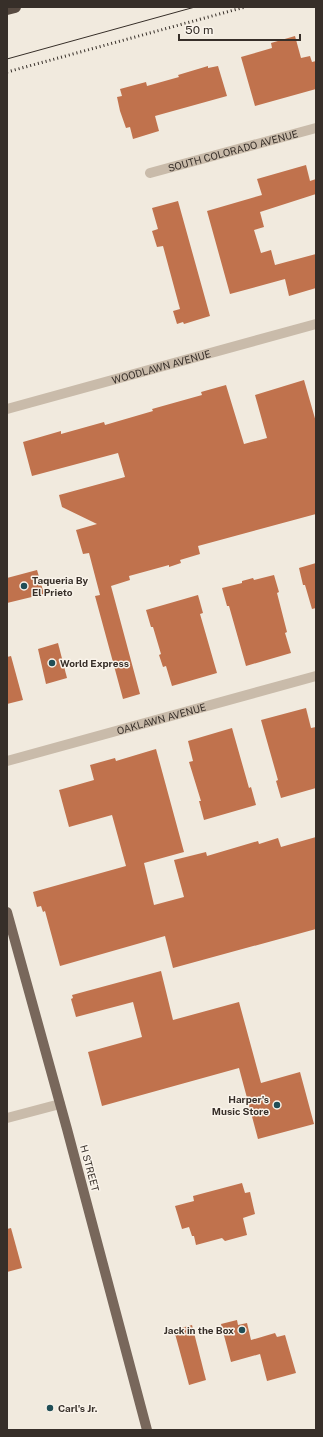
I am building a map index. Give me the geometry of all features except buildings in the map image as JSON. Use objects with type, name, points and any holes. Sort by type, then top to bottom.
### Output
[{"type":"highway","points":[[7,9],[15,7]]},
{"type":"main road","name":"H STREET","points":[[8,918],[60,1104],[147,1430]]},
{"type":"street","name":"SOUTH COLORADO AVENUE","points":[[150,174],[316,128]]},
{"type":"street","name":"WOODLAWN AVENUE","points":[[7,409],[316,324]]},
{"type":"street","name":"OAKLAWN AVENUE","points":[[7,761],[316,676]]},
{"type":"street","points":[[7,1118],[60,1104]]},
{"type":"tram line","points":[[7,59],[195,7]]},
{"type":"railway","points":[[7,72],[245,7]]},
{"type":"place","name":"Taqueria By El Prieto","points":[[24,586]]},
{"type":"place","name":"World Express","points":[[52,663]]},
{"type":"place","name":"Harper's Music Store","points":[[277,1105]]},
{"type":"place","name":"Jack in the Box","points":[[242,1330]]},
{"type":"place","name":"Carl's Jr.","points":[[50,1408]]}]
